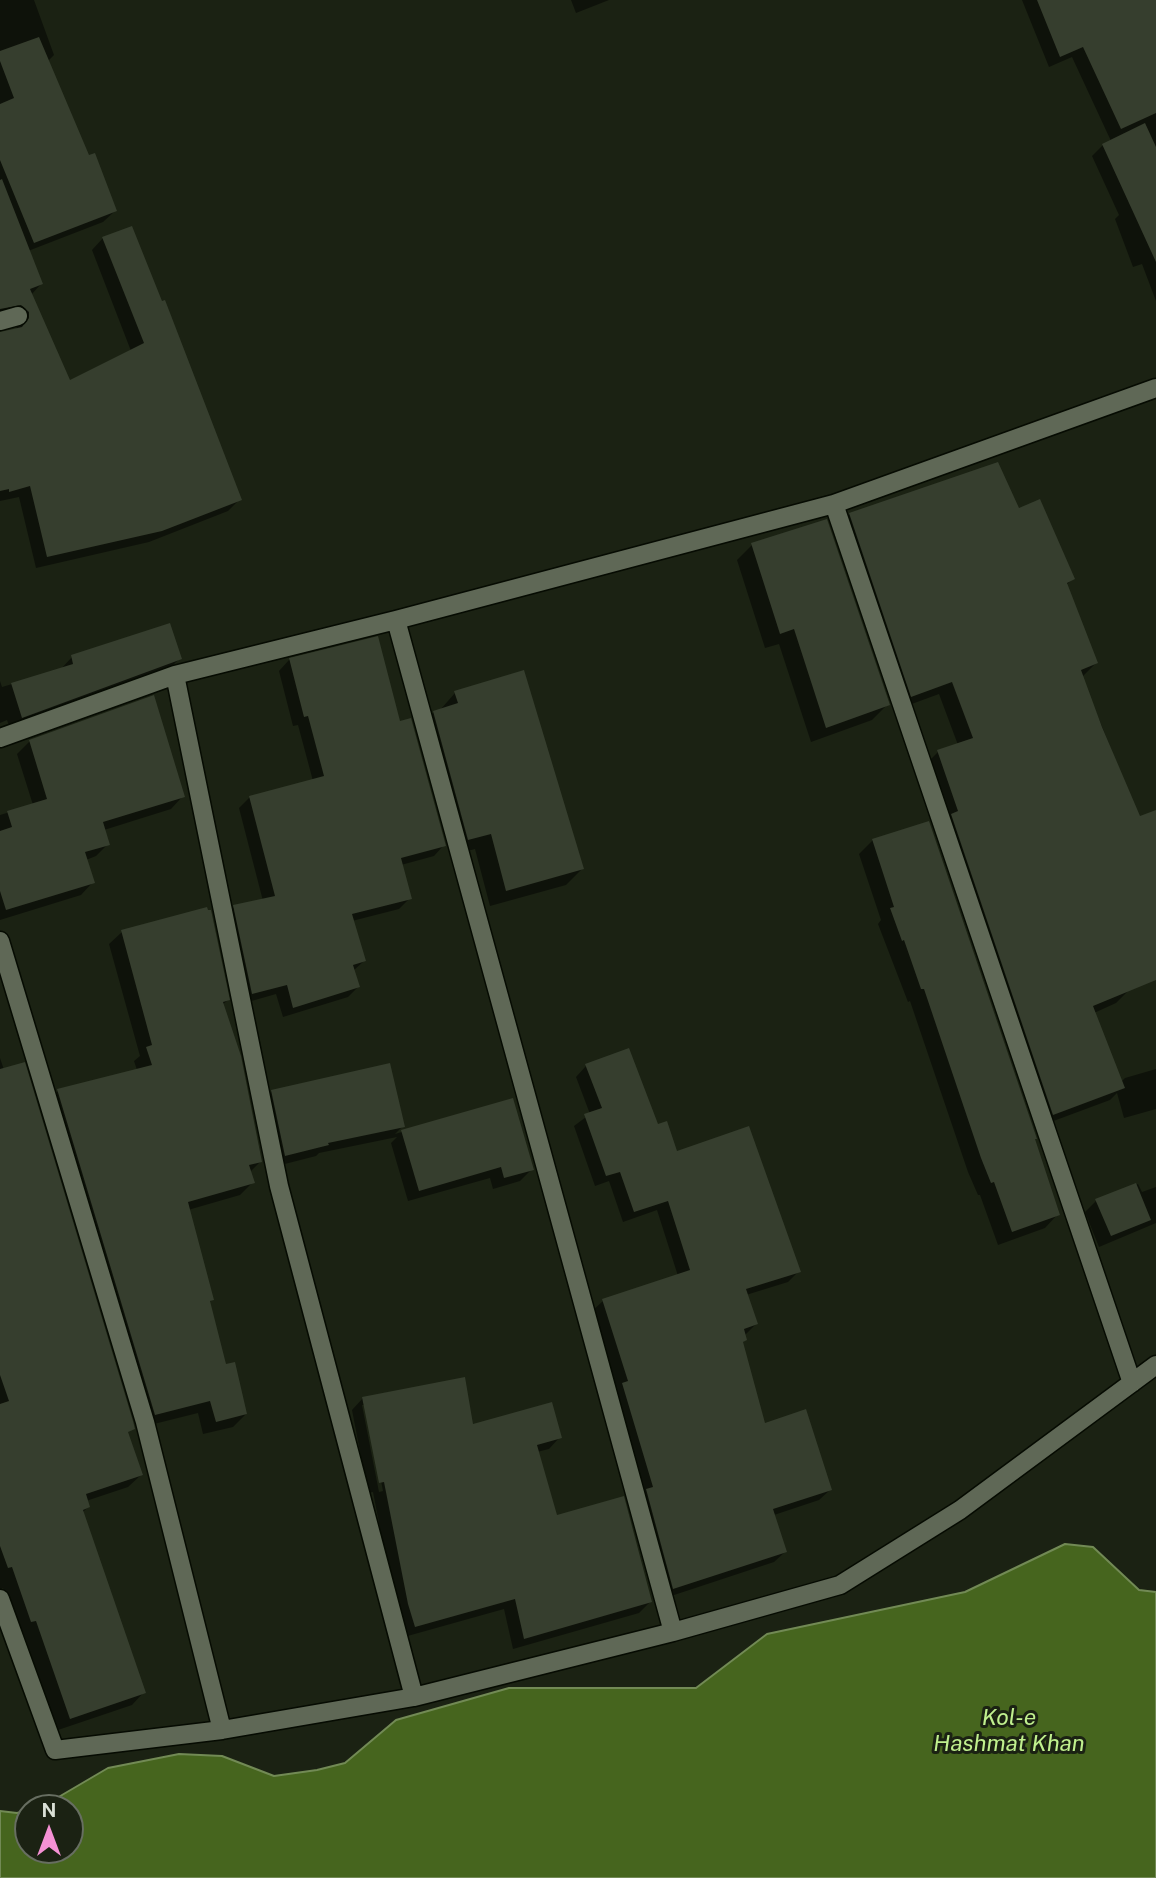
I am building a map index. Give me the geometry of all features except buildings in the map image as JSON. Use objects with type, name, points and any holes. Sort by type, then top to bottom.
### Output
[{"type":"street","points":[[0,738],[175,675],[397,620],[834,504],[1156,388]]},
{"type":"street","points":[[834,504],[1132,1382]]},
{"type":"street","points":[[397,620],[673,1632]]},
{"type":"street","points":[[175,675],[279,1186],[414,1698]]},
{"type":"street","points":[[0,942],[145,1422],[222,1730]]},
{"type":"street","points":[[0,1599],[55,1750],[222,1730],[414,1698],[673,1632],[840,1585],[960,1510],[1156,1365]]},
{"type":"water","name":"Kol-e Hashmat Khan","points":[[1065,1544],[1093,1547],[1139,1590],[1156,1592],[1156,1878],[0,1878],[0,1811],[14,1813],[14,1864],[84,1864],[84,1794],[64,1794],[108,1768],[179,1754],[222,1756],[274,1776],[317,1770],[345,1763],[396,1720],[509,1688],[696,1688],[767,1634],[965,1592]]}]
